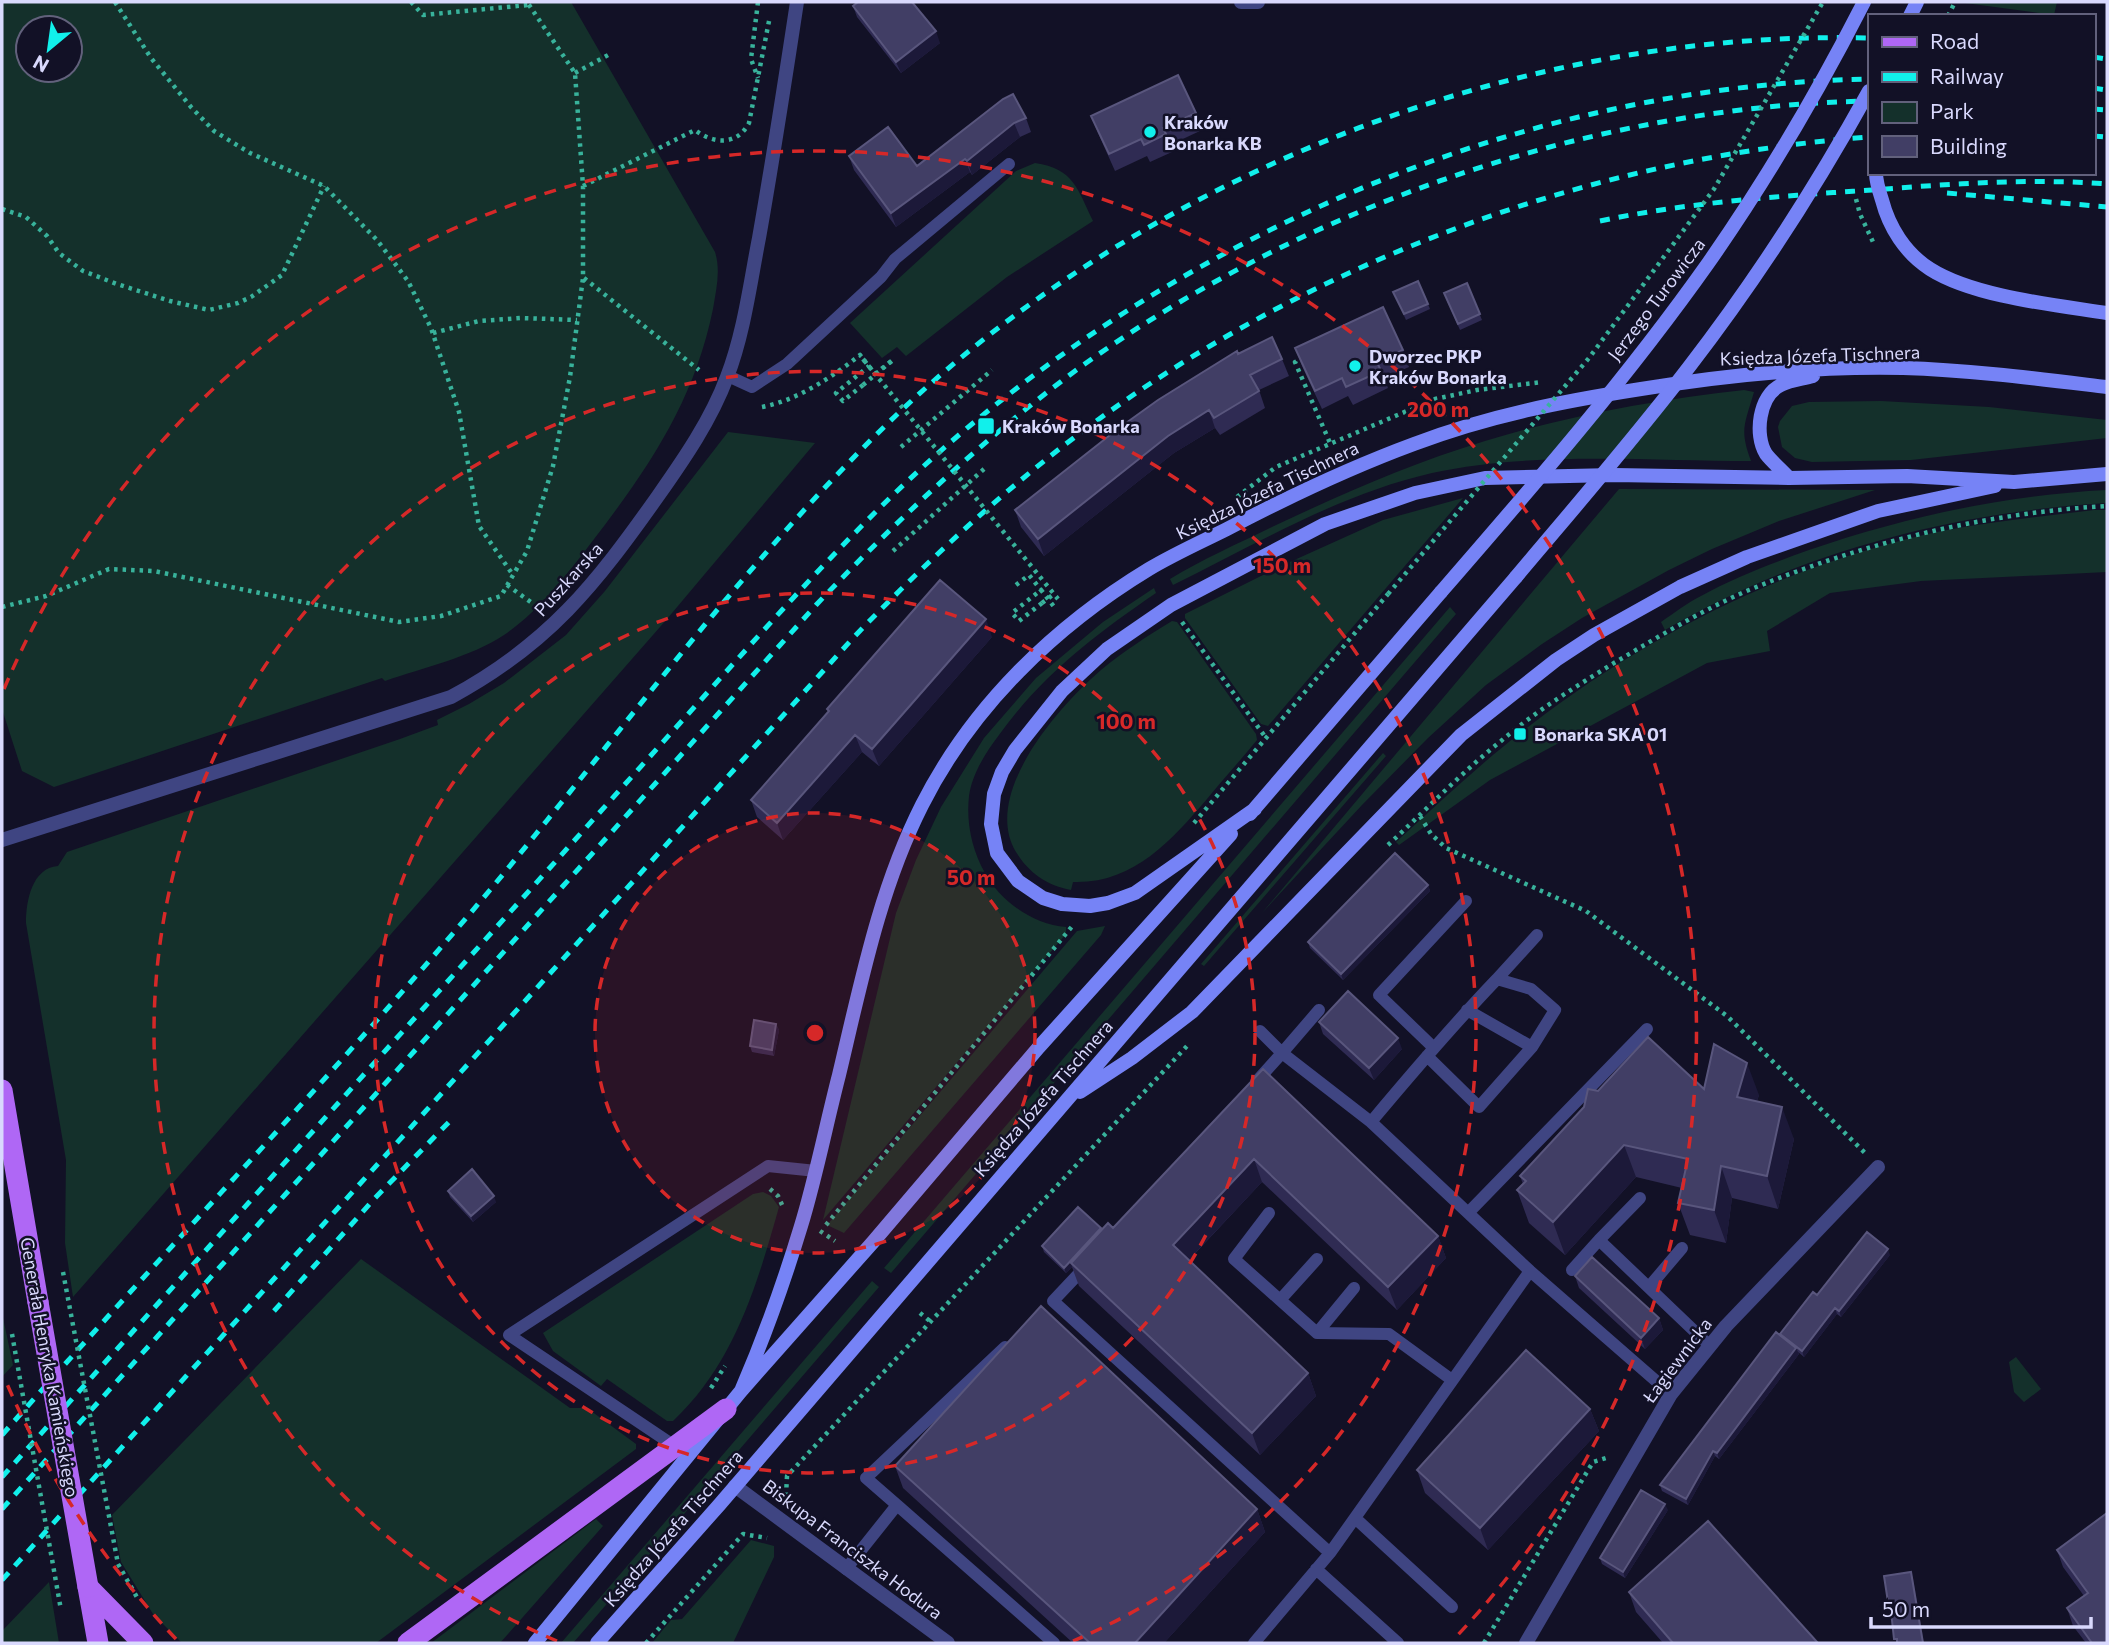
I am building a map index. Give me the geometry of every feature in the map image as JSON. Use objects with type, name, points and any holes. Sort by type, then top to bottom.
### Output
[{"type":"main road","name":"Jerzego Turowicza","points":[[1441,592],[1578,432],[1709,262],[1804,114],[1864,2]]},
{"type":"main road","name":"Księdza Józefa Tischnera","points":[[597,1643],[735,1486],[1623,449],[1715,333],[1808,196],[1868,93]]},
{"type":"main road","points":[[1876,175],[1886,217],[1902,244],[1930,269],[1971,286],[2022,299],[2107,313]]},
{"type":"main road","name":"Księdza Józefa Tischnera","points":[[741,1391],[761,1345],[802,1226],[876,925],[897,859],[944,768],[981,715],[1016,674],[1072,623],[1151,568],[1318,482],[1416,443],[1477,423],[1560,402],[1716,377],[1838,369],[1903,368],[2107,387]]},
{"type":"main road","points":[[1789,478],[1766,454],[1761,442],[1760,421],[1765,401],[1779,386],[1838,369]]},
{"type":"main road","points":[[1064,1103],[1132,1058],[1192,1012],[1451,744],[1485,714],[1594,635],[1680,587],[1747,557],[1878,511],[2014,482],[2107,474]]},
{"type":"main road","points":[[1255,809],[1135,893],[1108,903],[1090,906],[1062,904],[1043,898],[1018,881],[998,853],[991,824],[994,794],[1002,772],[1015,750],[1053,701],[1086,668],[1132,631],[1171,605],[1325,524],[1415,493],[1485,478],[1614,475],[1789,478],[1907,476],[2014,482]]},
{"type":"main road","name":"Księdza Józefa Tischnera","points":[[535,1643],[741,1391],[1074,1007],[1255,809],[1441,592]]},
{"type":"main road","name":"Generała Henryka Kamieńskiego","points":[[2,1090],[11,1188],[38,1302],[97,1640]]},
{"type":"main road","points":[[408,1643],[726,1409]]},
{"type":"main road","points":[[88,1587],[143,1643]]},
{"type":"street","name":"Puszkarska","points":[[2,840],[429,706],[494,673],[527,649],[565,614],[613,558],[691,446],[714,407],[728,376],[740,334],[759,235],[797,2]]},
{"type":"street","points":[[1241,2],[1258,2]]},
{"type":"street","name":"Łagiewnicka","points":[[1526,1643],[1671,1394],[1726,1326],[1878,1167]]},
{"type":"street","name":"Biskupa Franciszka Hodura","points":[[735,1486],[948,1643]]},
{"type":"lane","points":[[728,376],[752,387],[787,364],[881,277],[895,259],[1009,163]]},
{"type":"lane","points":[[1466,901],[1379,995],[1479,1107],[1532,1047],[1555,1010],[1531,989],[1497,979]]},
{"type":"lane","points":[[1371,1122],[1467,1010],[1537,935]]},
{"type":"lane","points":[[1245,1093],[1319,1010]]},
{"type":"lane","points":[[1467,1010],[1532,1047]]},
{"type":"lane","points":[[1468,1213],[1647,1029]]},
{"type":"lane","points":[[1260,1031],[1282,1053],[1371,1122],[1530,1271],[1671,1394]]},
{"type":"lane","points":[[676,1447],[509,1335],[768,1166],[816,1171]]},
{"type":"lane","points":[[1572,1270],[1640,1198]]},
{"type":"lane","points":[[1269,1213],[1234,1259],[1317,1333],[1389,1334],[1452,1380]]},
{"type":"lane","points":[[1599,1240],[1710,1346]]},
{"type":"lane","points":[[1648,1287],[1682,1248]]},
{"type":"lane","points":[[1099,1252],[1048,1306],[1330,1553]]},
{"type":"lane","points":[[1280,1300],[1318,1259]]},
{"type":"lane","points":[[1254,1643],[1330,1553],[1530,1271]]},
{"type":"lane","points":[[1317,1333],[1354,1288]]},
{"type":"lane","points":[[1014,1338],[866,1478],[1054,1643]]},
{"type":"lane","points":[[846,1569],[897,1505]]},
{"type":"lane","points":[[1355,1518],[1452,1607]]},
{"type":"lane","points":[[1317,1569],[1398,1643]]},
{"type":"path","points":[[116,2],[151,58],[191,107],[215,131],[250,153],[324,186],[377,240],[408,281],[433,333],[459,412],[479,526],[513,575]]},
{"type":"path","points":[[2,607],[46,596],[109,569],[154,571],[399,622],[441,616],[501,596],[527,551],[553,466],[570,377],[583,278],[583,186],[575,73],[528,3],[423,15],[411,2]]},
{"type":"path","points":[[758,2],[751,59],[758,79]]},
{"type":"path","points":[[1188,830],[1589,358],[1714,189],[1823,2]]},
{"type":"path","points":[[583,186],[695,130],[715,140],[727,141],[738,136],[749,123],[770,15]]},
{"type":"path","points":[[575,73],[610,54]]},
{"type":"path","points":[[2,209],[26,217],[47,236],[58,253],[83,271],[170,301],[209,310],[251,297],[282,275],[324,186]]},
{"type":"path","points":[[1854,192],[1860,214],[1878,248]]},
{"type":"path","points":[[583,278],[699,370]]},
{"type":"path","points":[[433,333],[479,321],[521,318],[578,320]]},
{"type":"path","points":[[757,408],[786,400],[810,388],[860,355],[875,374]]},
{"type":"path","points":[[1306,357],[1295,362],[1330,443]]},
{"type":"path","points":[[863,359],[1058,599]]},
{"type":"path","points":[[869,366],[836,393],[843,401],[894,359]]},
{"type":"path","points":[[901,447],[992,370]]},
{"type":"path","points":[[1561,380],[1588,375]]},
{"type":"path","points":[[1231,502],[1276,467],[1435,399],[1477,390],[1547,382]]},
{"type":"path","points":[[893,551],[985,469]]},
{"type":"path","points":[[1380,852],[1502,740],[1562,695],[1668,630],[1747,591],[1866,548],[1945,528],[2000,518],[2107,506]]},
{"type":"path","points":[[1035,570],[1016,585],[1029,575],[1055,608]]},
{"type":"path","points":[[508,585],[540,608]]},
{"type":"path","points":[[1041,590],[1012,612],[1019,621],[1054,594]]},
{"type":"path","points":[[1046,616],[1065,601]]},
{"type":"path","points":[[1180,619],[1266,738]]},
{"type":"path","points":[[1420,816],[1431,834],[1446,848],[1586,911],[1727,1016],[1878,1167]]},
{"type":"path","points":[[835,1241],[820,1232],[1074,927]]},
{"type":"path","points":[[646,1643],[743,1534],[769,1538],[794,1511],[786,1497],[787,1476],[1196,1037]]},
{"type":"path","points":[[779,1219],[793,1169]]},
{"type":"path","points":[[63,1272],[118,1564]]},
{"type":"path","points":[[920,1313],[931,1322]]},
{"type":"path","points":[[12,1334],[61,1610]]},
{"type":"path","points":[[704,1398],[730,1358]]},
{"type":"path","points":[[1484,1643],[1593,1462],[1606,1458],[1612,1448]]},
{"type":"green space","points":[[2,2],[571,2],[717,259],[717,288],[713,309],[694,374],[650,461],[612,516],[551,593],[528,616],[504,635],[477,650],[385,681],[382,678],[54,787],[22,771],[2,709]]},
{"type":"green space","points":[[1966,2],[2057,2],[2054,14]]},
{"type":"green space","points":[[1035,163],[1058,170],[1073,182],[1093,221],[1007,277],[906,356],[897,347],[882,358],[850,323],[1016,171]]},
{"type":"green space","points":[[1744,390],[1754,392],[1744,434],[1751,461],[1550,460],[1470,466],[1432,473],[1398,482],[1332,507],[1173,585],[1170,579],[1221,551],[1325,502],[1458,450],[1581,416]]},
{"type":"green space","points":[[1881,401],[1989,407],[2107,420],[2107,438],[1911,460],[1812,462],[1795,458],[1782,447],[1778,427],[1792,406],[1809,402]]},
{"type":"green space","points":[[728,432],[815,443],[667,619],[73,1297],[65,1243],[66,1160],[26,923],[29,896],[36,879],[49,868],[58,866],[67,852],[438,725],[437,720],[504,683],[566,635],[605,591]]},
{"type":"green space","points":[[1619,489],[1875,490],[1779,521],[1712,549],[1582,618],[1542,644],[1486,685],[1428,738],[1262,913]]},
{"type":"green space","points":[[2107,490],[2107,503],[1992,516],[1878,541],[1769,579],[1665,630],[1661,622],[1691,602],[1754,571],[1882,527],[1994,502]]},
{"type":"green space","points":[[1463,498],[1268,726],[1261,724],[1185,618],[1185,614],[1281,566],[1383,520]]},
{"type":"green space","points":[[2107,510],[2107,572],[1921,581],[1830,593],[1767,631],[1770,651],[1707,663],[1490,780],[1399,845],[1396,842],[1497,752],[1578,690],[1677,630],[1729,603],[1836,560],[1891,543],[1965,527]]},
{"type":"green space","points":[[1154,588],[1156,593],[1091,640],[1034,693],[989,749],[976,772],[971,788],[968,816],[973,846],[991,883],[1019,910],[1042,922],[1066,927],[1066,934],[823,1220],[896,913],[916,860],[941,807],[984,738],[1036,678],[1103,622]]},
{"type":"green space","points":[[1450,607],[1456,614],[891,1273],[884,1268]]},
{"type":"green space","points":[[1172,621],[1177,622],[1256,734],[1257,740],[1179,830],[1149,857],[1114,876],[1095,881],[1073,882],[1071,890],[1054,885],[1033,872],[1016,852],[1008,829],[1009,804],[1016,778],[1046,728],[1065,705],[1101,670]]},
{"type":"green space","points":[[1383,753],[1386,756],[1204,966],[1201,964]]},
{"type":"green space","points":[[1105,926],[1101,935],[844,1233],[827,1225],[1077,931]]},
{"type":"green space","points":[[763,1192],[771,1196],[779,1207],[741,1322],[712,1374],[694,1399],[673,1421],[667,1421],[607,1379],[601,1386],[553,1351],[543,1333],[753,1194]]},
{"type":"green space","points":[[361,1259],[570,1408],[587,1408],[636,1444],[636,1449],[376,1643],[182,1643],[153,1614],[121,1562],[112,1515]]},
{"type":"green space","points":[[872,1281],[879,1287],[593,1620],[573,1643],[561,1643]]},
{"type":"green space","points":[[2,1313],[13,1365],[2,1377]]},
{"type":"green space","points":[[2016,1357],[2041,1389],[2024,1402],[2014,1392],[2009,1362]]},
{"type":"green space","points":[[596,1519],[603,1526],[500,1643],[431,1643]]},
{"type":"green space","points":[[751,1540],[774,1546],[774,1557],[733,1643],[652,1643],[671,1620],[682,1619]]},
{"type":"green space","points":[[49,1582],[59,1643],[2,1643],[2,1631]]},
{"type":"building","points":[[858,2],[912,2],[936,31],[896,62],[853,6]]},
{"type":"building","points":[[1178,75],[1196,113],[1163,128],[1166,134],[1144,145],[1141,139],[1109,154],[1091,116]]},
{"type":"building","points":[[1013,94],[1026,118],[1014,123],[967,161],[965,159],[891,213],[849,156],[888,127],[917,166]]},
{"type":"building","points":[[1418,281],[1428,304],[1404,314],[1393,292]]},
{"type":"building","points":[[1467,283],[1480,314],[1458,324],[1444,293]]},
{"type":"building","name":"Dworzec PKP Kraków Bonarka","points":[[1383,307],[1403,350],[1377,362],[1381,371],[1346,387],[1342,378],[1315,391],[1295,348]]},
{"type":"building","points":[[1272,337],[1282,359],[1250,375],[1259,391],[1214,418],[1209,410],[1168,436],[1038,539],[1015,510],[1158,400],[1237,351],[1238,354]]},
{"type":"building","points":[[940,580],[986,619],[872,749],[855,735],[777,823],[751,800]]},
{"type":"building","points":[[1395,853],[1428,885],[1341,974],[1308,942]]},
{"type":"building","points":[[1348,991],[1398,1038],[1369,1068],[1319,1022]]},
{"type":"building","points":[[754,1020],[776,1024],[772,1050],[750,1046]]},
{"type":"building","points":[[1648,1037],[1704,1089],[1714,1044],[1747,1063],[1737,1097],[1782,1107],[1767,1176],[1721,1166],[1714,1210],[1678,1203],[1688,1159],[1624,1145],[1553,1222],[1517,1190],[1526,1181],[1520,1176],[1584,1107],[1588,1089],[1598,1091]]},
{"type":"building","points":[[1263,1069],[1438,1236],[1388,1287],[1254,1159],[1173,1245],[1308,1373],[1252,1433],[1071,1263],[1108,1223],[1113,1228]]},
{"type":"building","points":[[472,1169],[494,1196],[471,1216],[448,1191]]},
{"type":"building","points":[[1078,1207],[1101,1228],[1064,1268],[1042,1246]]},
{"type":"building","points":[[1867,1232],[1888,1249],[1839,1311],[1835,1308],[1802,1351],[1780,1334],[1813,1292],[1817,1295]]},
{"type":"building","points":[[1592,1257],[1659,1318],[1641,1338],[1575,1276]]},
{"type":"building","points":[[1041,1306],[1257,1509],[1135,1643],[1090,1643],[895,1466]]},
{"type":"building","points":[[1776,1332],[1796,1348],[1717,1453],[1713,1451],[1686,1499],[1660,1485]]},
{"type":"building","points":[[1526,1350],[1590,1409],[1480,1528],[1417,1470]]},
{"type":"building","points":[[1641,1490],[1665,1504],[1623,1572],[1600,1558]]},
{"type":"building","points":[[2107,1513],[2107,1643],[2092,1643],[2067,1608],[2088,1593],[2057,1550]]},
{"type":"building","points":[[1708,1521],[1818,1643],[1673,1643],[1629,1592]]},
{"type":"building","points":[[1911,1572],[1923,1643],[1897,1643],[1897,1639],[1894,1639],[1884,1576]]},
{"type":"railway","points":[[2,1435],[431,959],[780,537],[885,426],[986,338],[1096,259],[1214,192],[1339,136],[1468,91],[1601,60],[1735,42],[1868,38]]},
{"type":"railway","points":[[2095,57],[2107,59]]},
{"type":"railway","points":[[2,1477],[819,570],[878,509],[940,452],[972,424],[1069,350],[1171,284],[1279,225],[1392,176],[1508,136],[1626,106],[1747,87],[1868,79]]},
{"type":"railway","points":[[2095,88],[2107,90]]},
{"type":"railway","points":[[2,1509],[817,604],[939,484],[1004,427],[1071,374],[1158,315],[1251,262],[1349,216],[1450,178],[1553,146],[1659,123],[1764,107],[1868,101]]},
{"type":"railway","points":[[2095,109],[2107,110]]},
{"type":"railway","points":[[2095,136],[2107,137]]},
{"type":"railway","points":[[2,1580],[853,638],[974,520],[1072,439],[1191,358],[1280,307],[1373,262],[1469,224],[1567,192],[1667,166],[1768,148],[1868,137]]},
{"type":"railway","points":[[1600,221],[1702,204],[1804,195],[1989,182],[2107,184]]},
{"type":"railway","points":[[1947,193],[2107,207]]},
{"type":"railway","points":[[274,1311],[375,1198],[449,1122]]},
{"type":"place","name":"Kraków Bonarka KB","points":[[1150,132]]},
{"type":"place","name":"Dworzec PKP Kraków Bonarka","points":[[1355,366]]},
{"type":"place","name":"Kraków Bonarka","points":[[986,426]]},
{"type":"place","name":"Bonarka SKA 01","points":[[1520,734]]}]
